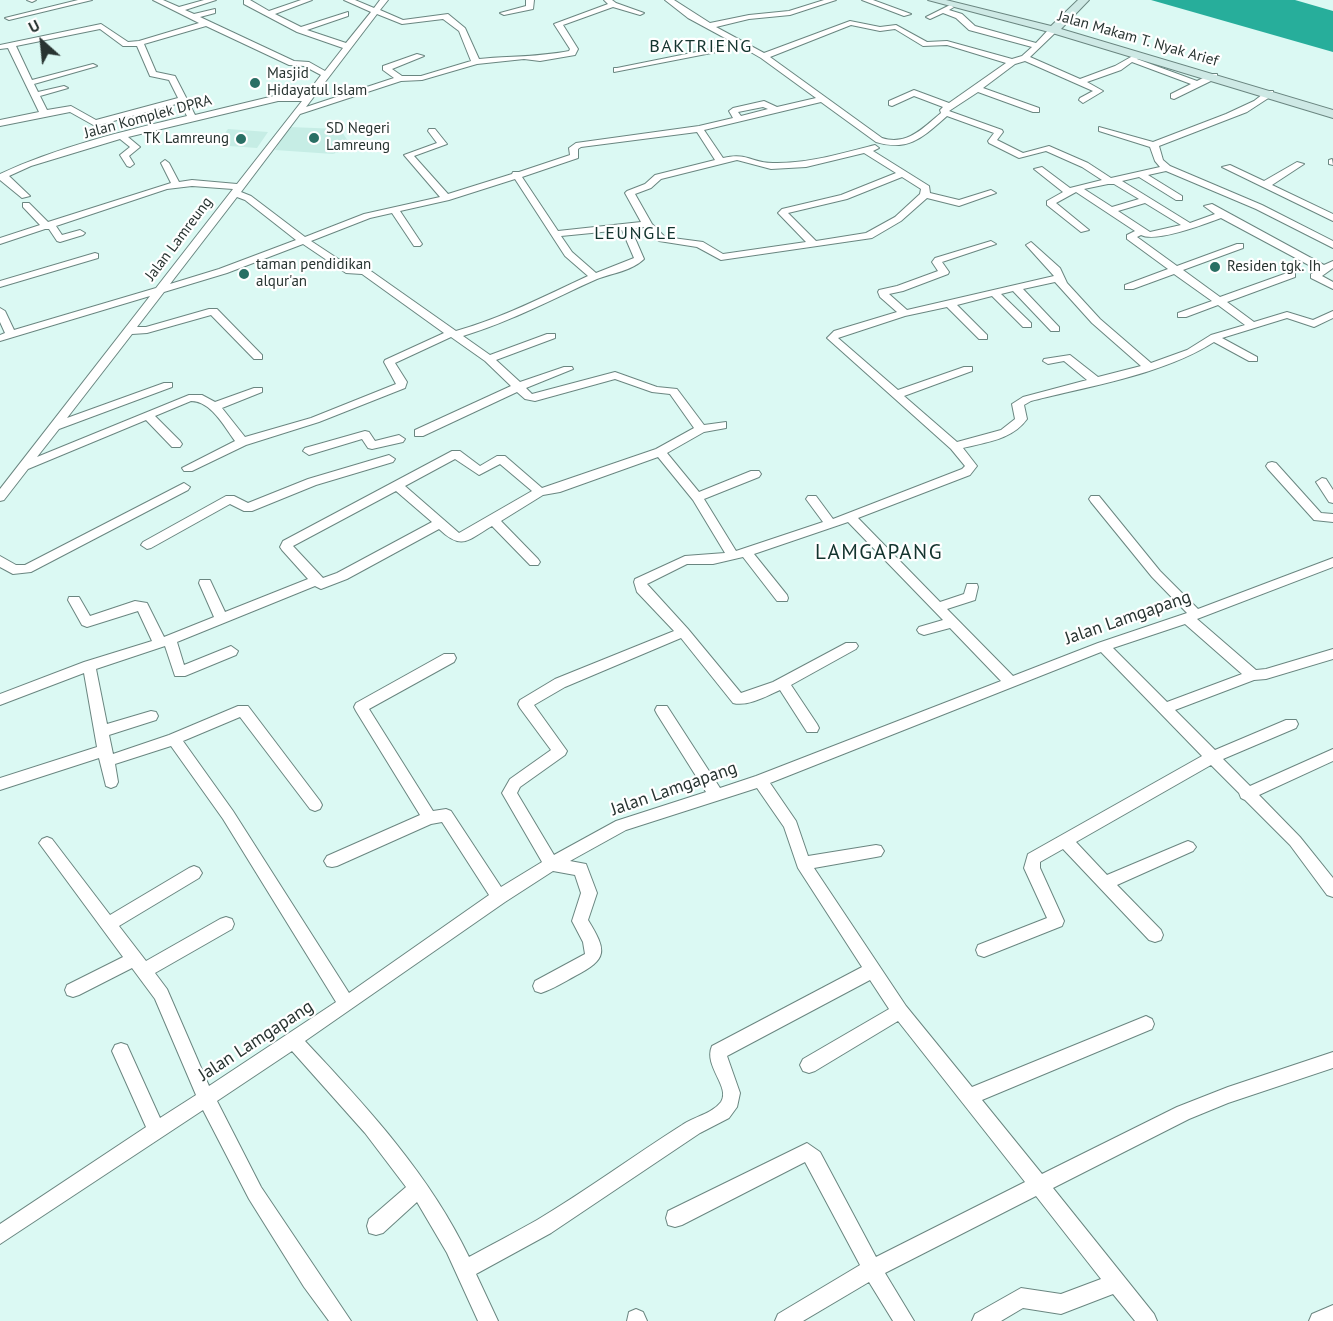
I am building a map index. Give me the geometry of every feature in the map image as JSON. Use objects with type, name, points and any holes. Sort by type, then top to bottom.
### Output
[{"type":"street","points":[[9,18],[88,0]]},
{"type":"street","points":[[157,0],[292,63],[306,64],[327,75]]},
{"type":"street","points":[[177,10],[212,0]]},
{"type":"street","points":[[254,0],[247,2],[300,30],[349,47]]},
{"type":"street","points":[[267,14],[308,0]]},
{"type":"street","points":[[348,0],[402,22],[445,16],[462,30],[476,62]]},
{"type":"street","name":"Jalan Lamreung","points":[[1,494],[384,0]]},
{"type":"street","points":[[504,13],[530,7],[530,0]]},
{"type":"street","points":[[670,0],[710,26],[764,56],[821,99],[888,144]]},
{"type":"street","points":[[710,26],[749,16],[790,13],[829,0]]},
{"type":"street","points":[[866,0],[908,14]]},
{"type":"street","name":"Jalan Makam T. Nyak Arief","points":[[933,0],[1053,30],[1136,57],[1214,76],[1333,114]]},
{"type":"street","points":[[866,151],[926,188],[925,195],[898,219],[875,233],[721,256],[707,245],[663,241],[653,235],[630,193],[648,186],[658,177],[741,156],[771,165],[806,164],[914,140],[948,110],[1012,62],[1026,58],[1084,0]]},
{"type":"street","points":[[294,114],[400,79],[422,78],[476,62],[524,57],[540,59],[572,52],[574,49],[558,24],[576,20],[611,2],[640,13]]},
{"type":"street","points":[[930,17],[955,4]]},
{"type":"street","points":[[194,17],[212,11]]},
{"type":"street","points":[[944,11],[959,16],[972,28],[1038,46]]},
{"type":"street","points":[[300,30],[345,14]]},
{"type":"street","points":[[0,47],[101,26],[126,44],[140,43],[206,23]]},
{"type":"street","points":[[764,56],[850,23],[880,29],[896,27],[926,45],[947,43],[1012,62]]},
{"type":"street","points":[[880,29],[885,33],[881,36],[885,39]]},
{"type":"street","points":[[140,43],[153,74],[172,78],[192,118]]},
{"type":"street","points":[[11,45],[44,113]]},
{"type":"street","points":[[617,70],[742,45]]},
{"type":"street","points":[[400,79],[386,68],[420,56]]},
{"type":"street","points":[[1080,82],[1136,57],[1197,84],[1203,84],[1214,76]]},
{"type":"street","points":[[1026,58],[1099,91],[1083,100]]},
{"type":"street","points":[[29,83],[93,66]]},
{"type":"street","points":[[1174,96],[1197,84]]},
{"type":"street","points":[[35,95],[64,88]]},
{"type":"street","points":[[977,89],[1036,110]]},
{"type":"street","points":[[892,103],[914,93],[999,132],[992,141],[1022,156],[1046,148],[1085,165],[1190,226]]},
{"type":"street","points":[[1102,129],[1154,145],[1171,135],[1218,120],[1270,93]]},
{"type":"street","name":"Jalan Komplek DPRA","points":[[2,176],[28,164],[144,129],[278,98],[308,98]]},
{"type":"street","points":[[0,311],[5,337],[222,271],[394,208],[446,198],[575,156],[573,148],[579,145],[699,129],[821,99]]},
{"type":"street","points":[[0,123],[71,109],[92,123],[137,114],[181,100]]},
{"type":"street","points":[[137,114],[144,129]]},
{"type":"street","points":[[699,129],[720,160]]},
{"type":"street","points":[[432,131],[443,144],[408,155],[446,198]]},
{"type":"street","points":[[122,136],[136,147],[124,155],[130,164]]},
{"type":"street","points":[[1154,145],[1159,161],[1167,168],[1259,207],[1333,245]]},
{"type":"street","points":[[165,163],[176,184]]},
{"type":"street","points":[[1265,184],[1300,164]]},
{"type":"street","points":[[1227,167],[1333,218]]},
{"type":"street","points":[[1084,230],[1050,203],[1072,190],[1167,168]]},
{"type":"street","points":[[1039,169],[1151,235],[1190,226],[1222,215]]},
{"type":"street","points":[[516,174],[568,254],[594,276]]},
{"type":"street","points":[[813,243],[783,213],[786,210],[844,197],[903,174]]},
{"type":"street","points":[[1140,174],[1179,198]]},
{"type":"street","points":[[2,176],[60,239],[80,233]]},
{"type":"street","points":[[0,241],[176,184],[236,189],[303,240],[350,271],[364,271],[454,334],[489,359],[529,397],[535,398],[607,376],[624,377],[656,390],[673,391],[701,429]]},
{"type":"street","points":[[925,195],[960,203],[992,193]]},
{"type":"street","points":[[1112,210],[1146,200]]},
{"type":"street","points":[[1209,206],[1222,215],[1329,266],[1315,277],[1333,286]]},
{"type":"street","points":[[394,208],[417,244]]},
{"type":"street","points":[[555,234],[647,224]]},
{"type":"street","points":[[188,468],[242,442],[315,420],[401,386],[402,382],[389,362],[454,334],[519,314],[594,276],[639,260],[626,226]]},
{"type":"street","points":[[1142,231],[1130,237],[1252,325]]},
{"type":"street","points":[[904,313],[883,292],[899,289],[944,272],[938,260],[991,244]]},
{"type":"street","points":[[1031,245],[1056,270],[1062,282]]},
{"type":"street","points":[[1129,287],[1240,246]]},
{"type":"street","points":[[0,284],[95,256]]},
{"type":"street","points":[[1182,315],[1291,274]]},
{"type":"street","points":[[851,646],[782,682],[738,699],[683,632],[642,589],[640,582],[685,560],[713,560],[733,556],[831,524],[971,469],[955,446],[832,338],[838,333],[904,313],[1057,278],[1103,328],[1149,367]]},
{"type":"street","points":[[1015,287],[1055,329]]},
{"type":"street","points":[[993,292],[1027,326]]},
{"type":"street","points":[[948,302],[983,337]]},
{"type":"street","points":[[127,331],[147,330],[213,312],[258,357]]},
{"type":"street","points":[[955,446],[1011,430],[1021,419],[1018,404],[1027,399],[1149,367],[1191,352],[1213,338],[1287,315],[1314,324],[1333,314]]},
{"type":"street","points":[[489,359],[551,336]]},
{"type":"street","points":[[1213,338],[1253,359]]},
{"type":"street","points":[[1048,361],[1066,357],[1097,382]]},
{"type":"street","points":[[419,433],[518,387],[568,369]]},
{"type":"street","points":[[898,394],[968,369]]},
{"type":"street","points":[[55,426],[168,385]]},
{"type":"street","points":[[213,407],[258,390]]},
{"type":"street","points":[[24,466],[195,397],[205,398],[242,442]]},
{"type":"street","points":[[147,415],[176,444]]},
{"type":"street","points":[[380,444],[400,482],[455,537],[462,538],[540,492],[556,489],[660,452],[701,429],[722,425]]},
{"type":"street","points":[[309,451],[362,435],[372,445],[399,439]]},
{"type":"street","points":[[660,452],[697,497],[733,556]]},
{"type":"street","points":[[440,523],[342,576],[321,584],[286,547],[287,544],[400,482],[456,454],[479,471],[501,459],[540,492]]},
{"type":"street","points":[[147,545],[230,499],[248,508],[312,482],[389,459]]},
{"type":"street","points":[[1272,466],[1318,517],[1333,518]]},
{"type":"street","points":[[697,497],[755,474]]},
{"type":"street","points":[[1322,482],[1333,500]]},
{"type":"street","points":[[0,560],[13,570],[27,569],[184,487]]},
{"type":"street","points":[[812,499],[831,524]]},
{"type":"street","points":[[1095,499],[1192,616],[1253,675]]},
{"type":"street","points":[[850,517],[1010,681]]},
{"type":"street","points":[[850,517],[1010,681]]},
{"type":"street","points":[[493,520],[534,562]]},
{"type":"street","points":[[746,552],[782,598]]},
{"type":"street","name":"Jalan Lamgapang","points":[[0,1235],[347,1004],[499,897],[551,864],[621,825],[715,793],[760,781],[1010,681],[1192,616],[1333,562]]},
{"type":"street","points":[[0,700],[89,666],[222,620],[317,580]]},
{"type":"street","points":[[205,582],[222,620]]},
{"type":"street","points":[[938,607],[970,597],[972,587]]},
{"type":"street","points":[[74,600],[87,622],[135,606],[142,606],[165,641],[180,672],[231,651]]},
{"type":"street","points":[[924,630],[951,622]]},
{"type":"street","points":[[541,986],[585,963],[594,954],[594,948],[580,921],[589,893],[581,869],[551,864],[509,793],[515,783],[560,752],[525,704],[560,683],[683,632]]},
{"type":"street","points":[[1103,646],[1307,855],[1333,890]]},
{"type":"street","points":[[1164,709],[1253,675],[1266,674],[1333,654]]},
{"type":"street","points":[[429,818],[361,707],[449,658]]},
{"type":"street","points":[[89,666],[111,782]]},
{"type":"street","points":[[782,682],[813,728]]},
{"type":"street","points":[[662,710],[715,793]]},
{"type":"street","points":[[0,784],[174,739],[240,711],[247,711],[315,805]]},
{"type":"street","points":[[100,732],[151,716]]},
{"type":"street","points":[[984,950],[1056,921],[1031,862],[1211,758],[1291,724]]},
{"type":"street","points":[[174,739],[228,815],[347,1004]]},
{"type":"street","points":[[1246,794],[1333,755]]},
{"type":"street","points":[[760,781],[791,825],[803,863],[900,1011],[971,1096],[1038,1186],[1147,1321]]},
{"type":"street","points":[[332,861],[429,818],[446,815],[499,897]]},
{"type":"street","points":[[1065,841],[1155,935]]},
{"type":"street","points":[[47,843],[110,923],[161,994],[206,1098],[255,1193],[300,1264],[341,1321]]},
{"type":"street","points":[[1104,884],[1188,847]]},
{"type":"street","points":[[803,863],[876,851]]},
{"type":"street","points":[[110,923],[194,873]]},
{"type":"street","points":[[73,990],[140,965],[226,924]]},
{"type":"street","points":[[464,1270],[544,1226],[694,1127],[720,1115],[730,1103],[731,1095],[730,1085],[717,1062],[718,1052],[873,970]]},
{"type":"street","points":[[809,1065],[900,1011]]},
{"type":"street","points":[[971,1096],[1146,1024]]},
{"type":"street","points":[[293,1040],[370,1122],[418,1188],[442,1224],[488,1321]]},
{"type":"street","points":[[121,1051],[157,1131]]},
{"type":"street","points":[[785,1321],[872,1269],[1183,1113],[1228,1095],[1333,1060]]},
{"type":"street","points":[[675,1218],[807,1152],[814,1158],[872,1269],[904,1321]]},
{"type":"street","points":[[376,1226],[418,1188]]},
{"type":"street","points":[[982,1321],[1021,1298],[1061,1304],[1116,1283]]},
{"type":"street","points":[[1319,1321],[1333,1315]]},
{"type":"shaded area","points":[[1151,0],[1295,0],[1333,11],[1333,52]]},
{"type":"shaded area","name":"SD Negeri Lamreung","points":[[289,127],[340,129],[352,147],[333,154],[275,150]]},
{"type":"shaded area","name":"TK Lamreung","points":[[228,129],[268,132],[257,148],[216,145]]},
{"type":"place","name":"Masjid Hidayatul Islam","points":[[255,83]]},
{"type":"place","name":"SD Negeri Lamreung","points":[[314,138]]},
{"type":"place","name":"TK Lamreung","points":[[241,139]]},
{"type":"place","name":"Residen tgk. Ih","points":[[1215,267]]},
{"type":"place","name":"taman pendidikan alqur'an","points":[[244,274]]},
{"type":"district","name":"BAKTRIENG","points":[[701,47]]},
{"type":"district","name":"LEUNGLE","points":[[636,234]]},
{"type":"district","name":"LAMGAPANG","points":[[879,553]]}]
